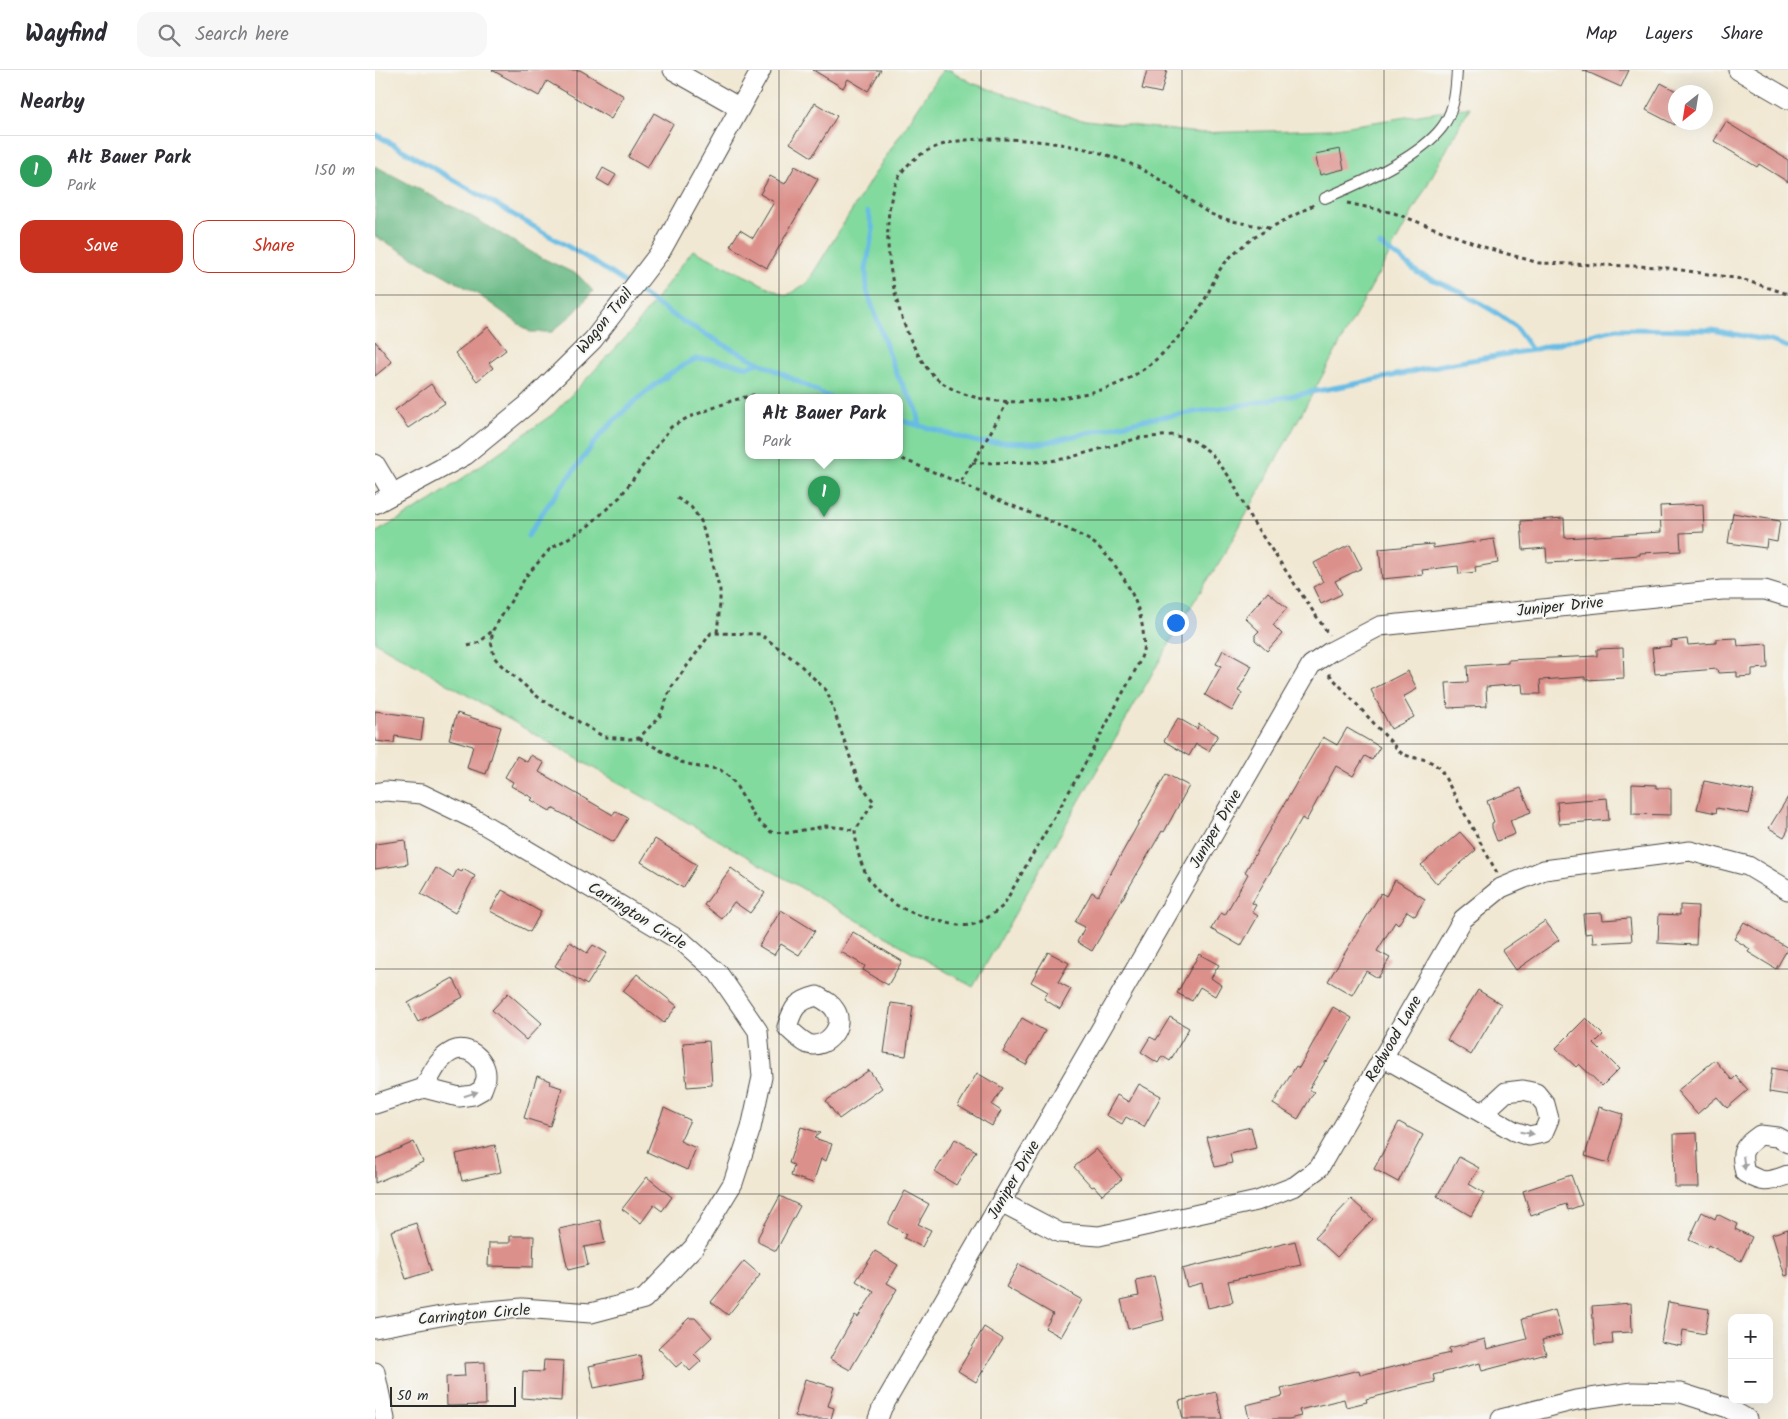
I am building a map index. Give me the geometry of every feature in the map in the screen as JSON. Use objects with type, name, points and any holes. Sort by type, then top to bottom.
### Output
[{"type":"street","points":[[673,70],[739,108]]},
{"type":"street","name":"Wagon Trail","points":[[375,504],[466,455],[527,405],[593,340],[661,251],[761,70]]},
{"type":"street","points":[[1738,70],[1788,99]]},
{"type":"street","points":[[375,464],[393,494]]},
{"type":"street","name":"Juniper Drive","points":[[879,1419],[882,1408],[1311,665],[1330,652],[1380,626],[1722,590],[1765,590],[1788,597]]},
{"type":"street","name":"Carrington Circle","points":[[375,793],[385,791],[423,794],[479,821],[684,943],[718,973],[758,1031],[761,1077],[751,1128],[733,1183],[694,1247],[644,1299],[591,1313],[523,1308],[452,1314],[375,1328]]},
{"type":"street","name":"Redwood Lane","points":[[1001,1202],[1060,1233],[1099,1236],[1257,1201],[1295,1186],[1319,1168],[1463,919],[1505,887],[1544,870],[1689,851],[1748,866],[1788,890]]},
{"type":"street","points":[[758,1031],[787,1027]]},
{"type":"street","points":[[1383,1057],[1483,1113]]},
{"type":"street","points":[[375,1104],[424,1088]]},
{"type":"street","points":[[1788,1143],[1777,1136],[1760,1135],[1746,1145],[1742,1159],[1745,1173],[1759,1181],[1772,1180],[1788,1175]]},
{"type":"street","points":[[375,1372],[385,1419]]},
{"type":"street","points":[[1501,1419],[1576,1400],[1633,1392],[1681,1393],[1728,1408],[1747,1419]]},
{"type":"lane","points":[[1325,198],[1384,169],[1420,148],[1435,136],[1452,108],[1457,70]]},
{"type":"path","points":[[1269,228],[1211,214],[1135,166],[1109,155],[1032,141],[984,139],[952,142],[925,150],[904,168],[892,192],[887,226],[892,277],[897,303],[903,322],[919,357],[940,382],[965,394],[1008,401],[1039,401],[1083,394],[1123,382],[1137,374],[1153,363],[1189,325],[1205,299],[1218,272],[1226,262],[1269,228],[1291,218],[1325,198],[1394,213],[1487,248],[1539,263],[1661,267],[1741,279],[1788,294]]},
{"type":"path","points":[[469,646],[480,642],[493,630],[527,575],[550,550],[587,527],[620,497],[671,427],[687,418],[745,397]]},
{"type":"path","points":[[960,483],[1008,401]]},
{"type":"path","points":[[974,462],[1035,462],[1060,459],[1139,438],[1173,435],[1194,441],[1211,453],[1231,479],[1251,519],[1331,638]]},
{"type":"path","points":[[639,738],[660,716],[671,688],[711,633],[759,634],[797,662],[827,691],[858,780],[874,802],[855,831],[858,858],[869,880],[883,896],[900,908],[916,915],[969,926],[988,918],[1003,906],[1113,711],[1143,653],[1144,634],[1139,610],[1129,588],[1112,562],[1094,544],[1037,515],[902,459]]},
{"type":"path","points":[[677,498],[691,507],[701,521],[720,590],[717,633]]},
{"type":"path","points":[[493,630],[491,641],[494,657],[517,680],[538,697],[604,737],[639,738],[681,762],[719,770],[734,782],[755,818],[771,832],[787,833],[826,826],[855,831]]},
{"type":"path","points":[[1329,674],[1400,752],[1409,757],[1427,758],[1435,763],[1442,772],[1505,887]]},
{"type":"green space","points":[[943,70],[950,70],[972,83],[1077,119],[1199,133],[1330,129],[1470,107],[1225,553],[1188,611],[973,987],[375,642],[375,533],[432,500],[553,414],[631,332],[693,250],[786,296],[807,283],[875,173]]},
{"type":"green space","points":[[375,166],[474,218],[538,256],[578,275],[593,291],[575,312],[552,332],[530,332],[479,295],[375,236]]},
{"type":"building","points":[[492,70],[580,70],[624,96],[611,119],[547,81],[539,96]]},
{"type":"building","points":[[813,70],[881,70],[868,91],[848,79],[843,88]]},
{"type":"building","points":[[1147,70],[1167,70],[1161,93],[1142,89]]},
{"type":"building","points":[[1583,70],[1629,70],[1621,87]]},
{"type":"building","points":[[1661,83],[1668,87],[1668,121],[1646,110]]},
{"type":"building","points":[[815,103],[837,116],[812,157],[790,143]]},
{"type":"building","points":[[654,113],[673,124],[647,168],[628,157]]},
{"type":"building","points":[[1726,122],[1788,160],[1788,182],[1759,164],[1757,167],[1714,141]]},
{"type":"building","points":[[1340,149],[1344,169],[1320,175],[1315,154]]},
{"type":"building","points":[[795,166],[818,179],[767,268],[730,246],[740,230],[753,238],[774,202],[760,194],[770,176],[785,184]]},
{"type":"building","points":[[603,168],[616,175],[609,186],[597,179]]},
{"type":"building","points":[[488,327],[506,350],[489,363],[493,368],[477,381],[455,353]]},
{"type":"building","points":[[375,341],[392,362],[375,376]]},
{"type":"building","points":[[431,384],[445,403],[408,428],[395,410]]},
{"type":"building","points":[[1703,504],[1704,532],[1680,533],[1681,551],[1640,553],[1640,555],[1547,563],[1546,548],[1523,550],[1521,521],[1564,518],[1565,538],[1661,532],[1660,506]]},
{"type":"building","points":[[1733,513],[1780,521],[1777,542],[1767,540],[1766,548],[1728,543]]},
{"type":"building","points":[[1494,539],[1498,563],[1475,567],[1476,572],[1459,574],[1458,566],[1422,570],[1423,575],[1382,579],[1379,549],[1433,544],[1433,548]]},
{"type":"building","points":[[1350,545],[1362,568],[1335,581],[1342,594],[1321,604],[1313,587],[1323,582],[1314,563]]},
{"type":"building","points":[[1268,592],[1287,608],[1273,625],[1282,634],[1267,651],[1255,640],[1255,635],[1259,631],[1245,618]]},
{"type":"building","points":[[1737,638],[1738,646],[1767,644],[1768,668],[1752,669],[1752,676],[1737,677],[1737,672],[1718,673],[1717,669],[1655,674],[1652,648],[1672,646],[1671,641],[1687,639],[1688,645],[1716,643],[1716,639]]},
{"type":"building","points":[[1623,648],[1624,678],[1585,680],[1585,677],[1540,680],[1541,694],[1523,694],[1522,684],[1486,687],[1487,706],[1448,708],[1446,683],[1468,682],[1467,666],[1508,663],[1508,660],[1597,656],[1597,649]]},
{"type":"building","points":[[1223,650],[1252,666],[1238,691],[1242,693],[1232,711],[1205,695],[1221,666],[1216,664]]},
{"type":"building","points":[[1408,671],[1417,689],[1403,697],[1414,717],[1391,729],[1371,690]]},
{"type":"building","points":[[375,711],[424,718],[421,740],[395,736],[394,743],[375,741]]},
{"type":"building","points":[[457,713],[501,727],[486,774],[467,768],[473,746],[449,739]]},
{"type":"building","points":[[1178,718],[1197,729],[1199,724],[1218,735],[1209,751],[1196,744],[1189,756],[1164,741]]},
{"type":"building","points":[[1347,728],[1380,747],[1372,760],[1365,756],[1353,776],[1336,766],[1306,821],[1302,818],[1252,903],[1256,905],[1252,912],[1258,916],[1241,946],[1211,929],[1221,913],[1225,915],[1248,874],[1245,872],[1323,737],[1337,745]]},
{"type":"building","points":[[531,755],[544,763],[539,772],[613,815],[615,811],[628,818],[614,842],[552,808],[550,811],[531,800],[533,798],[511,786],[513,782],[505,777],[517,756],[527,762]]},
{"type":"building","points":[[1166,774],[1189,786],[1164,832],[1162,831],[1092,951],[1077,942],[1085,927],[1075,922],[1092,892],[1098,896]]},
{"type":"building","points":[[1704,781],[1754,791],[1749,814],[1717,808],[1716,813],[1697,809]]},
{"type":"building","points":[[1632,784],[1656,785],[1656,788],[1671,788],[1671,815],[1632,814]]},
{"type":"building","points":[[1521,788],[1531,812],[1510,820],[1515,834],[1497,841],[1492,828],[1492,823],[1494,822],[1487,801]]},
{"type":"building","points":[[1788,797],[1788,830],[1784,837],[1769,828]]},
{"type":"building","points":[[1607,798],[1609,820],[1559,824],[1557,802]]},
{"type":"building","points":[[1460,832],[1476,850],[1437,884],[1421,865]]},
{"type":"building","points":[[655,839],[697,865],[683,888],[641,862]]},
{"type":"building","points":[[405,840],[408,864],[375,869],[375,844]]},
{"type":"building","points":[[436,868],[453,878],[457,870],[462,872],[463,869],[475,876],[455,913],[421,894]]},
{"type":"building","points":[[731,868],[765,893],[750,913],[734,902],[722,919],[704,905]]},
{"type":"building","points":[[1395,880],[1425,899],[1415,916],[1407,911],[1398,925],[1395,922],[1377,951],[1390,958],[1378,978],[1366,971],[1352,995],[1328,981],[1381,893],[1386,896]]},
{"type":"building","points":[[502,890],[541,912],[530,932],[490,911]]},
{"type":"building","points":[[1680,905],[1698,906],[1696,945],[1658,943],[1659,914],[1680,915]]},
{"type":"building","points":[[781,910],[815,931],[799,955],[781,944],[774,955],[759,946]]},
{"type":"building","points":[[1602,913],[1603,920],[1630,918],[1632,941],[1593,943],[1592,933],[1585,934],[1583,914]]},
{"type":"building","points":[[1545,921],[1559,940],[1516,970],[1502,950]]},
{"type":"building","points":[[1744,922],[1788,948],[1776,969],[1748,952],[1750,949],[1734,939]]},
{"type":"building","points":[[853,932],[902,961],[888,985],[863,970],[865,966],[841,952]]},
{"type":"building","points":[[570,942],[587,953],[593,945],[607,953],[587,985],[555,966]]},
{"type":"building","points":[[1048,952],[1069,963],[1058,982],[1071,989],[1060,1009],[1044,999],[1048,992],[1031,982]]},
{"type":"building","points":[[1199,954],[1219,965],[1211,978],[1221,985],[1215,996],[1200,987],[1192,1001],[1177,993]]},
{"type":"building","points":[[637,974],[677,1006],[664,1023],[623,991]]},
{"type":"building","points":[[453,978],[463,997],[418,1022],[408,1003]]},
{"type":"building","points":[[1478,990],[1501,1004],[1471,1055],[1447,1040]]},
{"type":"building","points":[[508,993],[542,1023],[526,1040],[492,1010]]},
{"type":"building","points":[[891,1003],[913,1006],[906,1056],[884,1053]]},
{"type":"building","points":[[1333,1007],[1352,1018],[1309,1089],[1314,1092],[1298,1119],[1273,1104],[1296,1066],[1299,1068]]},
{"type":"building","points":[[1170,1017],[1189,1028],[1170,1061],[1162,1056],[1158,1063],[1141,1052],[1150,1037],[1156,1040]]},
{"type":"building","points":[[1022,1018],[1045,1031],[1026,1065],[1003,1052]]},
{"type":"building","points":[[1586,1018],[1603,1035],[1594,1044],[1619,1069],[1602,1086],[1579,1064],[1576,1067],[1556,1048]]},
{"type":"building","points":[[709,1041],[712,1085],[687,1087],[683,1043]]},
{"type":"building","points":[[1715,1060],[1732,1080],[1736,1076],[1748,1090],[1727,1108],[1717,1097],[1697,1114],[1677,1091]]},
{"type":"building","points":[[1772,1068],[1788,1071],[1788,1095],[1769,1092]]},
{"type":"building","points":[[869,1070],[882,1088],[839,1119],[826,1101]]},
{"type":"building","points":[[977,1073],[1003,1088],[992,1105],[1001,1111],[992,1126],[958,1106]]},
{"type":"building","points":[[537,1076],[551,1081],[550,1084],[562,1088],[550,1126],[524,1118]]},
{"type":"building","points":[[1139,1084],[1161,1096],[1144,1127],[1126,1117],[1122,1124],[1106,1115],[1117,1095],[1129,1102]]},
{"type":"building","points":[[1599,1107],[1623,1114],[1609,1163],[1585,1156]]},
{"type":"building","points":[[664,1108],[690,1120],[680,1141],[696,1148],[687,1170],[647,1152]]},
{"type":"building","points":[[1399,1122],[1423,1135],[1398,1182],[1374,1169]]},
{"type":"building","points":[[801,1127],[820,1133],[814,1138],[832,1144],[826,1161],[821,1159],[813,1183],[791,1176],[794,1165],[789,1163]]},
{"type":"building","points":[[1251,1127],[1256,1148],[1230,1154],[1232,1163],[1215,1167],[1207,1137]]},
{"type":"building","points":[[1697,1133],[1699,1187],[1675,1187],[1674,1134]]},
{"type":"building","points":[[955,1139],[976,1151],[956,1185],[935,1172]]},
{"type":"building","points":[[414,1142],[423,1162],[375,1183],[375,1159]]},
{"type":"building","points":[[495,1145],[501,1172],[462,1181],[456,1154]]},
{"type":"building","points":[[1096,1149],[1122,1179],[1102,1195],[1074,1167]]},
{"type":"building","points":[[1459,1157],[1479,1168],[1469,1184],[1484,1193],[1471,1216],[1437,1196]]},
{"type":"building","points":[[1571,1175],[1582,1205],[1568,1210],[1566,1204],[1531,1216],[1523,1191]]},
{"type":"building","points":[[647,1177],[672,1197],[662,1211],[654,1205],[641,1223],[622,1209]]},
{"type":"building","points":[[905,1191],[929,1204],[918,1224],[931,1230],[922,1247],[904,1238],[906,1234],[888,1224]]},
{"type":"building","points":[[780,1196],[800,1206],[776,1251],[758,1242],[758,1237]]},
{"type":"building","points":[[1351,1199],[1373,1219],[1337,1257],[1315,1237]]},
{"type":"building","points":[[1702,1212],[1715,1219],[1717,1214],[1737,1224],[1735,1229],[1752,1237],[1741,1261],[1708,1245],[1707,1248],[1689,1240]]},
{"type":"building","points":[[600,1220],[605,1243],[584,1247],[588,1265],[568,1270],[559,1229]]},
{"type":"building","points":[[416,1223],[431,1271],[406,1279],[391,1231]]},
{"type":"building","points":[[1788,1229],[1788,1275],[1785,1276],[1772,1234]]},
{"type":"building","points":[[510,1236],[534,1236],[533,1267],[488,1266],[489,1243],[510,1243]]},
{"type":"building","points":[[1295,1241],[1301,1265],[1228,1281],[1233,1302],[1208,1308],[1202,1283],[1187,1287],[1182,1269]]},
{"type":"building","points":[[875,1251],[898,1265],[887,1283],[897,1289],[850,1370],[830,1359],[855,1315],[858,1317],[874,1292],[856,1281]]},
{"type":"building","points":[[744,1261],[760,1275],[728,1315],[711,1302]]},
{"type":"building","points":[[1019,1264],[1082,1300],[1061,1337],[1045,1328],[1053,1314],[1006,1287]]},
{"type":"building","points":[[1154,1276],[1164,1320],[1128,1329],[1121,1300],[1139,1296],[1136,1280]]},
{"type":"building","points":[[1668,1302],[1709,1309],[1705,1334],[1683,1330],[1681,1346],[1661,1342]]},
{"type":"building","points":[[1631,1303],[1632,1332],[1612,1333],[1613,1344],[1595,1345],[1592,1306]]},
{"type":"building","points":[[1555,1310],[1562,1335],[1542,1340],[1546,1354],[1482,1371],[1480,1363],[1433,1375],[1435,1382],[1366,1399],[1367,1402],[1346,1407],[1344,1399],[1299,1410],[1301,1416],[1289,1419],[1249,1419],[1246,1405],[1283,1396],[1281,1389],[1359,1370],[1360,1375],[1450,1353],[1449,1348],[1485,1339],[1487,1349],[1527,1339],[1522,1319]]},
{"type":"building","points":[[689,1318],[695,1318],[712,1337],[694,1354],[701,1361],[690,1371],[682,1362],[676,1367],[658,1348]]},
{"type":"building","points":[[984,1327],[1003,1339],[976,1382],[958,1371]]},
{"type":"building","points":[[640,1355],[644,1378],[594,1388],[589,1366]]},
{"type":"building","points":[[544,1360],[563,1361],[561,1401],[522,1398],[523,1371],[543,1372]]},
{"type":"building","points":[[485,1362],[486,1405],[447,1406],[446,1377],[465,1376],[464,1363]]},
{"type":"building","points":[[805,1379],[834,1387],[828,1406],[834,1408],[831,1419],[807,1419],[795,1416]]},
{"type":"building","points":[[1216,1392],[1222,1419],[1183,1419],[1179,1401]]},
{"type":"waterway","points":[[375,134],[591,260],[679,319],[728,347],[823,394]]},
{"type":"waterway","points":[[868,212],[873,229],[866,269],[867,291],[896,373],[917,410],[920,426]]},
{"type":"waterway","points":[[1380,245],[1418,273],[1463,293],[1495,312],[1515,326],[1532,350]]},
{"type":"waterway","points":[[903,421],[978,442],[1044,443],[1143,420],[1242,405],[1365,382],[1442,365],[1532,350],[1615,329],[1712,330],[1771,341],[1788,347]]},
{"type":"waterway","points":[[528,536],[545,509],[601,434],[627,408],[656,384],[680,367],[696,359],[712,359],[748,367],[759,363]]},
{"type":"place","name":"Alt Bauer Park","points":[[824,517]]}]
